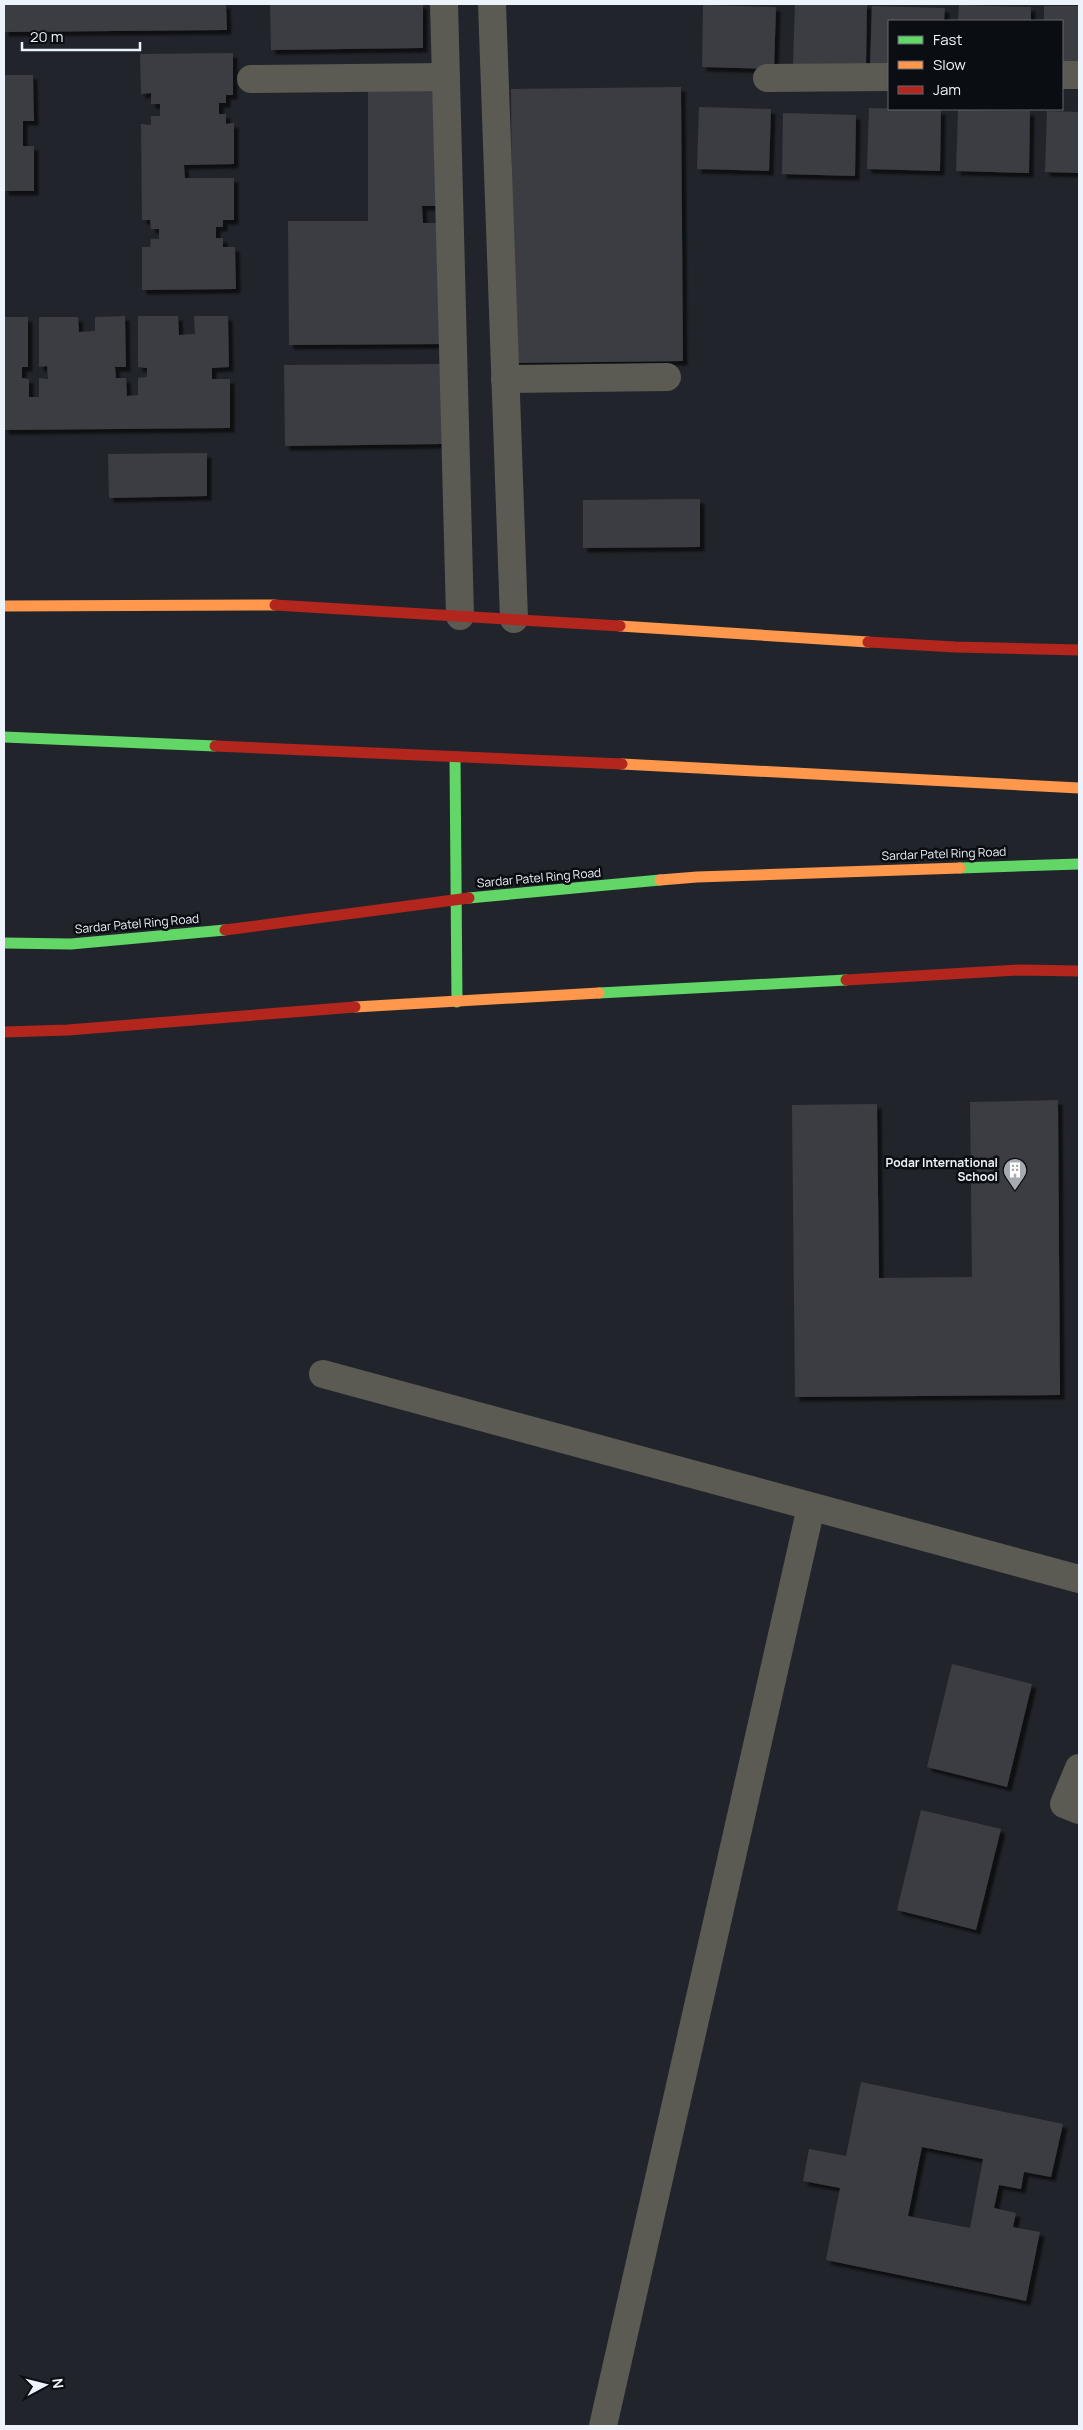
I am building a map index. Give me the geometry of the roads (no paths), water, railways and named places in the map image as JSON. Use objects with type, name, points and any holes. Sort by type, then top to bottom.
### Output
[{"type":"main road","points":[[4,606],[290,605],[955,647],[1079,650]]},
{"type":"main road","points":[[4,737],[1079,788]]},
{"type":"main road","points":[[455,757],[458,899],[457,1002]]},
{"type":"main road","name":"Sardar Patel Ring Road","points":[[4,943],[71,944],[209,932],[292,923],[458,899],[696,877],[1079,864]]},
{"type":"main road","points":[[4,1032],[68,1030],[315,1008],[457,1002],[1020,970],[1079,971]]},
{"type":"street","points":[[444,4],[460,616]]},
{"type":"street","points":[[492,4],[514,619]]},
{"type":"street","points":[[1063,75],[1079,75]]},
{"type":"street","points":[[251,80],[446,77]]},
{"type":"street","points":[[767,78],[888,77]]},
{"type":"street","points":[[505,379],[667,377]]},
{"type":"street","points":[[323,1374],[1079,1579]]},
{"type":"street","points":[[603,2426],[811,1507]]},
{"type":"street","points":[[1079,1768],[1064,1804],[1079,1810]]},
{"type":"place","name":"Podar International School","points":[[1015,1191]]}]
